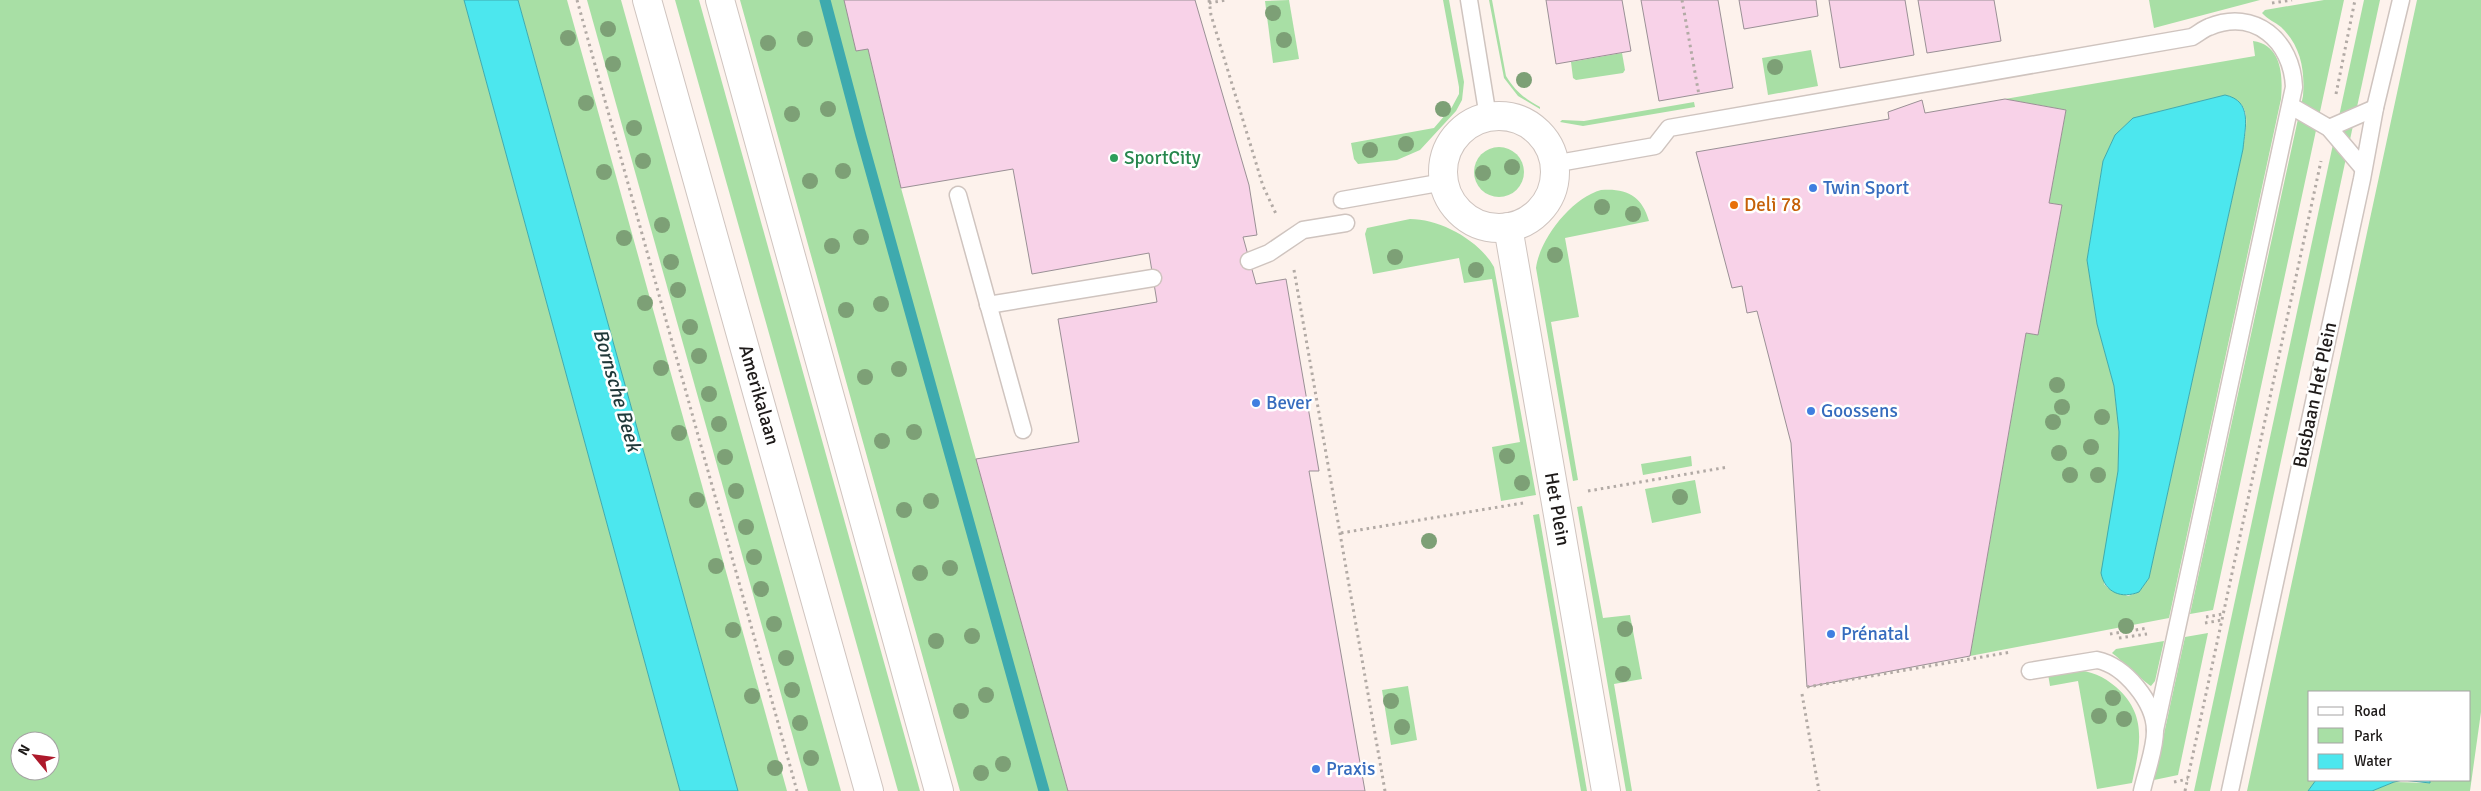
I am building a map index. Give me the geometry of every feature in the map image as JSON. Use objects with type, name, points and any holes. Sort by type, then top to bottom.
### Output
[{"type":"main road","name":"Amerikalaan","points":[[647,0],[869,791]]},
{"type":"main road","points":[[720,0],[939,791]]},
{"type":"main road","points":[[1488,118],[1516,119],[1532,128],[1545,140],[1553,164],[1553,185],[1541,209],[1526,221],[1508,227],[1482,225],[1465,217],[1453,204],[1444,182],[1445,160],[1451,143],[1471,124],[1488,118]]},
{"type":"main road","name":"Het Plein","points":[[1508,227],[1606,791]]},
{"type":"lane","points":[[1468,0],[1488,118]]},
{"type":"lane","name":"Busbaan Het Plein","points":[[2230,791],[2375,108],[2401,0]]},
{"type":"lane","points":[[1553,164],[1655,146],[1669,128],[2192,37],[2209,27],[2240,22],[2272,36],[2286,51],[2294,77],[2290,106],[2142,791]]},
{"type":"lane","points":[[2290,106],[2329,128],[2363,168]]},
{"type":"lane","points":[[2329,128],[2375,108]]},
{"type":"lane","points":[[1342,200],[1444,182]]},
{"type":"lane","points":[[958,195],[1023,430]]},
{"type":"lane","points":[[1249,261],[1269,253],[1303,230],[1346,223]]},
{"type":"lane","points":[[988,305],[1153,278]]},
{"type":"lane","points":[[2030,671],[2097,660],[2104,661],[2130,680],[2150,708],[2155,730]]},
{"type":"path","points":[[577,0],[798,791]]},
{"type":"path","points":[[1226,0],[1209,2],[1263,186],[1288,240],[1385,791]]},
{"type":"path","points":[[1682,0],[1703,122]]},
{"type":"path","points":[[2185,791],[2355,0]]},
{"type":"path","points":[[1712,470],[1728,467]]},
{"type":"path","points":[[2097,660],[2110,640],[2178,629]]},
{"type":"path","points":[[1802,694],[1819,791]]},
{"type":"green space","points":[[0,0],[464,0],[680,791],[0,791]]},
{"type":"green space","points":[[518,0],[567,0],[787,791],[738,791]]},
{"type":"green space","points":[[587,0],[621,0],[841,791],[808,791]]},
{"type":"green space","points":[[675,0],[699,0],[920,791],[898,791]]},
{"type":"green space","points":[[740,0],[844,0],[868,49],[901,188],[1068,791],[960,791]]},
{"type":"green space","points":[[1289,0],[1299,59],[1273,63],[1265,1]]},
{"type":"green space","points":[[1443,0],[1449,0],[1464,82],[1462,100],[1456,111],[1420,150],[1397,160],[1358,164],[1354,159],[1351,143],[1434,128],[1452,107],[1459,94]]},
{"type":"green space","points":[[1489,0],[1492,0],[1506,76],[1525,98],[1540,107],[1540,109],[1518,96],[1504,78]]},
{"type":"green space","points":[[2149,0],[2260,0],[2154,28]]},
{"type":"green space","points":[[2324,0],[2344,0],[2213,610],[2190,614],[2303,96],[2302,68],[2297,50],[2288,34],[2262,13],[2265,10]]},
{"type":"green space","points":[[2364,0],[2380,0],[2210,791],[2194,791]]},
{"type":"green space","points":[[2417,0],[2481,0],[2481,712],[2470,791],[2372,791],[2394,782],[2471,781],[2471,691],[2308,691],[2308,781],[2315,781],[2308,791],[2247,791]]},
{"type":"green space","points":[[2253,41],[2263,44],[2275,55],[2281,72],[2281,99],[2169,618],[1970,656],[2026,333],[2038,335],[2062,205],[2049,203],[2066,110],[2005,99],[2255,56]],"holes":[[[2225,95],[2234,98],[2240,103],[2246,116],[2243,149],[2149,578],[2139,592],[2128,596],[2108,588],[2104,584],[2118,471],[2119,432],[2114,386],[2097,324],[2087,260],[2103,161],[2115,135],[2133,118]]]},
{"type":"green space","points":[[1811,50],[1818,86],[1768,95],[1762,58]]},
{"type":"green space","points":[[1622,53],[1625,70],[1623,73],[1576,80],[1573,78],[1571,62]]},
{"type":"green space","points":[[1694,102],[1695,107],[1583,126],[1560,122],[1562,120],[1584,121]]},
{"type":"green space","points":[[1494,147],[1504,147],[1517,154],[1524,167],[1524,177],[1517,190],[1504,197],[1494,197],[1485,193],[1478,186],[1474,177],[1474,167],[1478,158],[1485,151]]},
{"type":"green space","points":[[1601,190],[1618,190],[1632,195],[1642,205],[1649,221],[1565,238],[1579,317],[1551,322],[1578,480],[1573,481],[1536,268],[1544,244],[1559,221],[1579,201]]},
{"type":"green space","points":[[1410,219],[1434,223],[1458,233],[1479,248],[1494,267],[1536,495],[1501,501],[1492,447],[1520,442],[1492,279],[1464,283],[1459,258],[1373,274],[1365,234],[1367,228]]},
{"type":"green space","points":[[1691,456],[1692,466],[1643,475],[1641,464]]},
{"type":"green space","points":[[1695,480],[1701,513],[1652,523],[1645,489]]},
{"type":"green space","points":[[1582,506],[1603,618],[1630,615],[1642,679],[1614,684],[1632,791],[1626,791],[1577,507]]},
{"type":"green space","points":[[1539,514],[1587,791],[1581,791],[1533,515]]},
{"type":"green space","points":[[2208,633],[2178,775],[2154,780],[2185,637]]},
{"type":"green space","points":[[2164,641],[2155,681],[2151,686],[2112,653],[2116,649]]},
{"type":"green space","points":[[2075,670],[2092,673],[2106,680],[2116,687],[2133,709],[2137,720],[2139,744],[2132,783],[2097,789],[2078,681],[2050,686],[2048,674]]},
{"type":"green space","points":[[1408,686],[1417,740],[1391,745],[1382,690]]},
{"type":"water","name":"Bornsche Beek","points":[[464,0],[518,0],[738,791],[680,791]]},
{"type":"water","points":[[2225,95],[2234,98],[2244,109],[2246,124],[2243,149],[2149,578],[2139,592],[2126,595],[2115,593],[2106,585],[2101,573],[2118,471],[2119,432],[2114,386],[2097,324],[2087,260],[2103,161],[2115,135],[2133,118]]},
{"type":"water","points":[[2315,781],[2398,781],[2372,791],[2308,791]]},
{"type":"water","points":[[2412,781],[2430,781],[2430,783]]},
{"type":"building","points":[[844,0],[1195,0],[1249,185],[1257,235],[1243,237],[1256,284],[1286,279],[1319,471],[1309,471],[1365,791],[1068,791],[976,459],[1079,442],[1058,319],[1157,302],[1149,253],[1032,274],[1013,169],[901,188],[868,49],[856,51]]},
{"type":"building","points":[[1546,0],[1622,0],[1631,51],[1556,64]]},
{"type":"building","points":[[1641,0],[1718,0],[1733,88],[1659,101]]},
{"type":"building","points":[[1739,0],[1816,0],[1818,16],[1744,29]]},
{"type":"building","points":[[1829,0],[1905,0],[1914,55],[1840,68]]},
{"type":"building","points":[[1918,0],[1994,0],[2001,41],[1927,53]]},
{"type":"building","points":[[2005,99],[2066,110],[2049,203],[2062,205],[2038,335],[2026,333],[1970,656],[1807,687],[1791,443],[1757,311],[1747,313],[1742,286],[1732,288],[1696,152],[1889,119],[1888,112],[1922,100],[1925,113]]},
{"type":"waterway","points":[[825,0],[861,136],[1044,791]]},
{"type":"place","name":"SportCity","points":[[1114,158]]},
{"type":"place","name":"Twin Sport","points":[[1813,188]]},
{"type":"place","name":"Deli 78","points":[[1734,205]]},
{"type":"place","name":"Bever","points":[[1256,403]]},
{"type":"place","name":"Goossens","points":[[1811,411]]},
{"type":"place","name":"Prénatal","points":[[1831,634]]},
{"type":"place","name":"Praxis","points":[[1316,769]]}]
